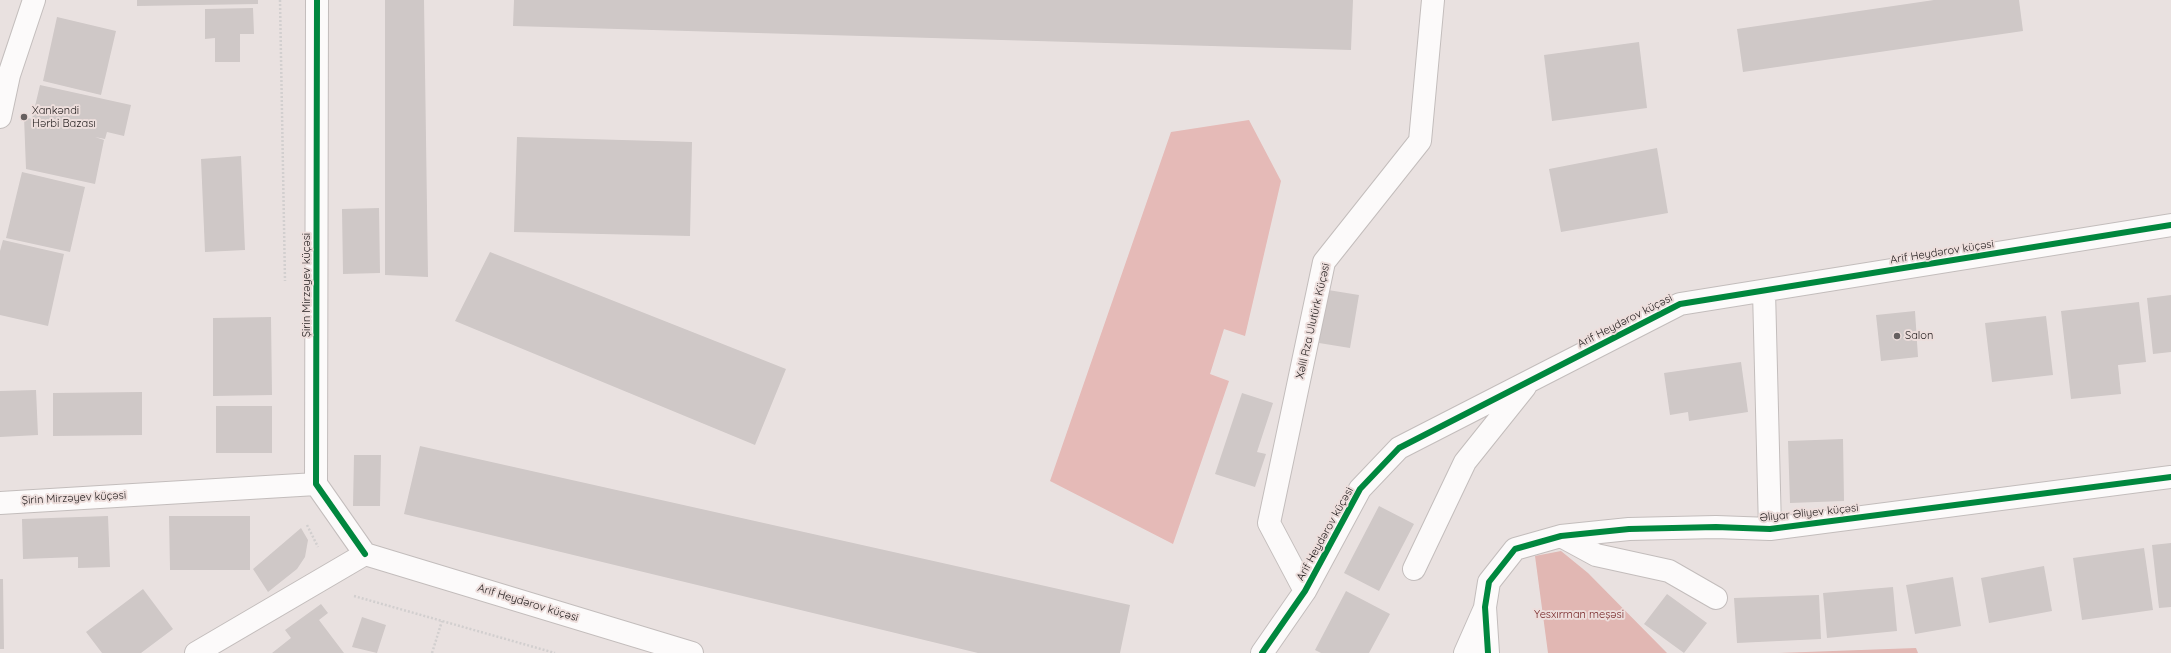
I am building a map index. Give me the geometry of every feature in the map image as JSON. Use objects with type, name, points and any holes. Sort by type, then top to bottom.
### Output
[{"type":"street","points":[[0,117],[10,75],[34,0]]},
{"type":"street","name":"Şirin Mirzəyev küçəsi","points":[[0,502],[316,484],[317,0]]},
{"type":"street","name":"Xəlil Rza Ulutürk Küçəsi","points":[[1305,591],[1270,524],[1324,262],[1420,141],[1433,0]]},
{"type":"street","name":"Arif Heydərov küçəsi","points":[[1262,653],[1305,591],[1360,489],[1399,448],[1680,304],[2171,225]]},
{"type":"street","points":[[1764,290],[1770,529]]},
{"type":"street","points":[[1414,569],[1465,462],[1529,381]]},
{"type":"street","name":"Əliyar Əliyev küçəsi","points":[[1488,653],[1485,607],[1489,582],[1515,549],[1561,536],[1629,529],[1716,527],[1770,529],[2171,477]]},
{"type":"street","points":[[196,653],[365,554],[316,484]]},
{"type":"street","points":[[1561,536],[1596,555],[1669,571],[1716,598]]},
{"type":"street","name":"Arif Heydərov küçəsi","points":[[365,554],[692,653]]},
{"type":"street","points":[[1465,653],[1485,607]]},
{"type":"path","points":[[432,653],[442,621],[555,653]]},
{"type":"shaded area","points":[[1249,120],[1281,181],[1245,336],[1224,329],[1210,374],[1229,381],[1173,544],[1050,481],[1171,132]]},
{"type":"green space","name":"Yesxırman meşəsi","points":[[1561,551],[1588,573],[1667,653],[1548,653],[1535,556]]},
{"type":"green space","points":[[1916,648],[1918,653],[1778,653]]},
{"type":"building","points":[[137,0],[258,0],[258,4],[137,6]]},
{"type":"building","points":[[385,0],[424,0],[428,277],[385,275]]},
{"type":"building","points":[[514,0],[1353,0],[1351,50],[513,26]]},
{"type":"building","points":[[1934,0],[2019,0],[2023,31],[1743,72],[1737,29]]},
{"type":"building","points":[[253,8],[254,34],[240,34],[240,62],[215,62],[215,38],[205,39],[205,9]]},
{"type":"building","points":[[57,17],[116,31],[101,95],[43,81]]},
{"type":"building","points":[[1639,42],[1647,108],[1552,121],[1544,55]]},
{"type":"building","points":[[40,85],[131,105],[124,136],[107,132],[105,139],[95,137],[104,140],[95,184],[26,169],[24,117],[32,119]]},
{"type":"building","points":[[517,137],[692,142],[690,236],[514,232]]},
{"type":"building","points":[[1657,148],[1668,213],[1561,232],[1549,169]]},
{"type":"building","points":[[241,156],[245,250],[205,252],[201,159]]},
{"type":"building","points":[[22,172],[85,187],[70,252],[6,238]]},
{"type":"building","points":[[379,208],[380,273],[343,274],[342,209]]},
{"type":"building","points":[[3,240],[64,254],[48,326],[0,315],[0,251]]},
{"type":"building","points":[[490,252],[786,369],[755,445],[455,321]]},
{"type":"building","points":[[1328,290],[1359,295],[1350,348],[1319,343]]},
{"type":"building","points":[[2171,295],[2171,352],[2153,354],[2147,298]]},
{"type":"building","points":[[2139,302],[2146,362],[2118,365],[2121,394],[2071,399],[2061,311]]},
{"type":"building","name":"Salon","points":[[1915,311],[1918,357],[1881,361],[1876,315]]},
{"type":"building","points":[[2046,316],[2053,375],[1992,382],[1985,323]]},
{"type":"building","points":[[271,317],[272,395],[213,396],[213,318]]},
{"type":"building","points":[[1741,362],[1748,412],[1689,421],[1688,412],[1670,415],[1664,373]]},
{"type":"building","points":[[36,390],[38,435],[0,437],[0,391]]},
{"type":"building","points":[[142,392],[142,435],[53,436],[53,393]]},
{"type":"building","points":[[1242,393],[1273,403],[1257,452],[1266,454],[1255,487],[1215,474]]},
{"type":"building","points":[[216,406],[272,406],[272,453],[216,453]]},
{"type":"building","points":[[1843,439],[1844,501],[1790,503],[1788,441]]},
{"type":"building","points":[[420,446],[1130,605],[1120,653],[978,653],[404,514]]},
{"type":"building","points":[[354,455],[381,455],[380,506],[353,506]]},
{"type":"building","points":[[1379,506],[1414,524],[1379,591],[1344,573]]},
{"type":"building","points":[[108,516],[110,567],[78,568],[78,557],[23,559],[22,519]]},
{"type":"building","points":[[169,516],[250,516],[250,570],[170,570]]},
{"type":"building","points":[[301,528],[308,540],[305,557],[297,569],[268,592],[253,569]]},
{"type":"building","points":[[2171,543],[2171,607],[2159,608],[2152,545]]},
{"type":"building","points":[[2144,548],[2153,610],[2082,620],[2073,558]]},
{"type":"building","points":[[2044,566],[2052,611],[1989,623],[1981,578]]},
{"type":"building","points":[[1953,577],[1961,626],[1915,634],[1906,585]]},
{"type":"building","points":[[0,579],[3,579],[4,649],[0,649]]},
{"type":"building","points":[[1893,587],[1897,631],[1827,638],[1823,593]]},
{"type":"building","points":[[143,589],[173,629],[141,653],[102,653],[86,632]]},
{"type":"building","points":[[1346,591],[1390,614],[1369,653],[1321,653],[1315,650]]},
{"type":"building","points":[[1667,594],[1707,623],[1684,653],[1644,624]]},
{"type":"building","points":[[1819,595],[1821,639],[1737,643],[1734,598]]},
{"type":"building","points":[[321,604],[328,613],[319,620],[344,653],[272,653],[291,638],[285,630]]},
{"type":"building","points":[[362,617],[386,625],[377,653],[352,647]]},
{"type":"cycle path","points":[[317,0],[316,484],[365,554]]},
{"type":"cycle path","points":[[1262,653],[1305,591],[1360,489],[1399,448],[1680,304],[2171,225]]},
{"type":"cycle path","points":[[1488,653],[1485,607],[1489,582],[1515,549],[1561,536],[1629,529],[1716,527],[1770,529],[2171,477]]},
{"type":"place","name":"Xankəndi Hərbi Bazası","points":[[24,117]]},
{"type":"place","name":"Salon","points":[[1897,336]]}]
